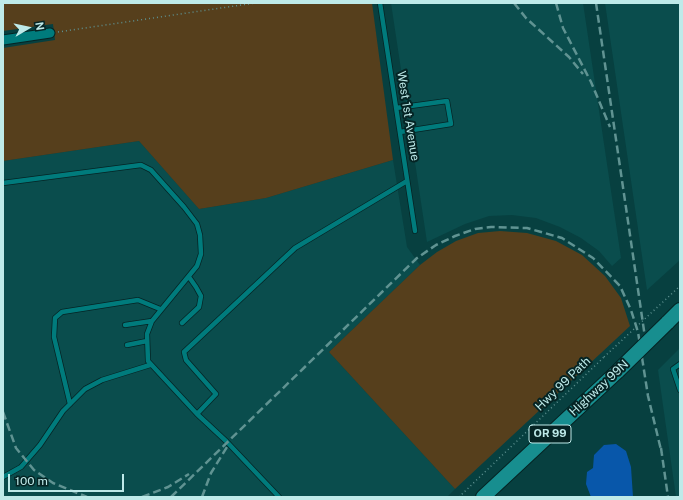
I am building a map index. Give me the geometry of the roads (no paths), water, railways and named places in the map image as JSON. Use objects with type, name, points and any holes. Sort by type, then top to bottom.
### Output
[{"type":"main road","name":"Highway 99N","points":[[483,497],[618,371],[680,310]]},
{"type":"street","points":[[3,40],[50,33]]},
{"type":"lane","name":"West 1st Avenue","points":[[380,3],[415,231]]},
{"type":"lane","points":[[396,108],[448,101],[451,124],[400,132]]},
{"type":"lane","points":[[3,183],[127,166],[141,165],[151,170],[197,224],[200,234],[201,254],[197,266],[189,277],[177,293],[160,309],[152,321],[147,334],[148,361],[150,365],[197,414],[228,442],[279,497]]},
{"type":"lane","points":[[197,414],[216,394],[186,360],[184,352],[295,248],[408,181]]},
{"type":"lane","points":[[182,323],[199,307],[201,296],[189,277]]},
{"type":"lane","points":[[70,404],[54,337],[55,318],[62,312],[138,300],[160,309]]},
{"type":"lane","points":[[125,325],[152,321]]},
{"type":"lane","points":[[127,345],[147,342]]},
{"type":"lane","points":[[680,364],[673,368],[680,390]]},
{"type":"lane","points":[[3,477],[21,467],[40,445],[70,404],[84,389],[102,380],[150,365]]},
{"type":"water","points":[[616,444],[626,451],[631,467],[633,497],[591,497],[586,484],[587,472],[593,468],[594,455],[604,445]]},
{"type":"railway","points":[[514,3],[526,18],[569,57],[583,74]]},
{"type":"railway","points":[[556,3],[563,28],[591,82],[610,127]]},
{"type":"railway","points":[[596,3],[647,351]]},
{"type":"railway","points":[[171,497],[417,258],[436,245],[455,236],[475,229],[491,227],[527,228],[562,238],[593,258],[620,286],[631,310],[638,332],[648,396],[662,454]]},
{"type":"railway","points":[[3,412],[16,448],[34,470],[53,483],[87,497]]},
{"type":"railway","points":[[202,497],[211,473],[227,447]]},
{"type":"railway","points":[[661,448],[668,497]]},
{"type":"railway","points":[[142,497],[168,487],[189,474]]}]
